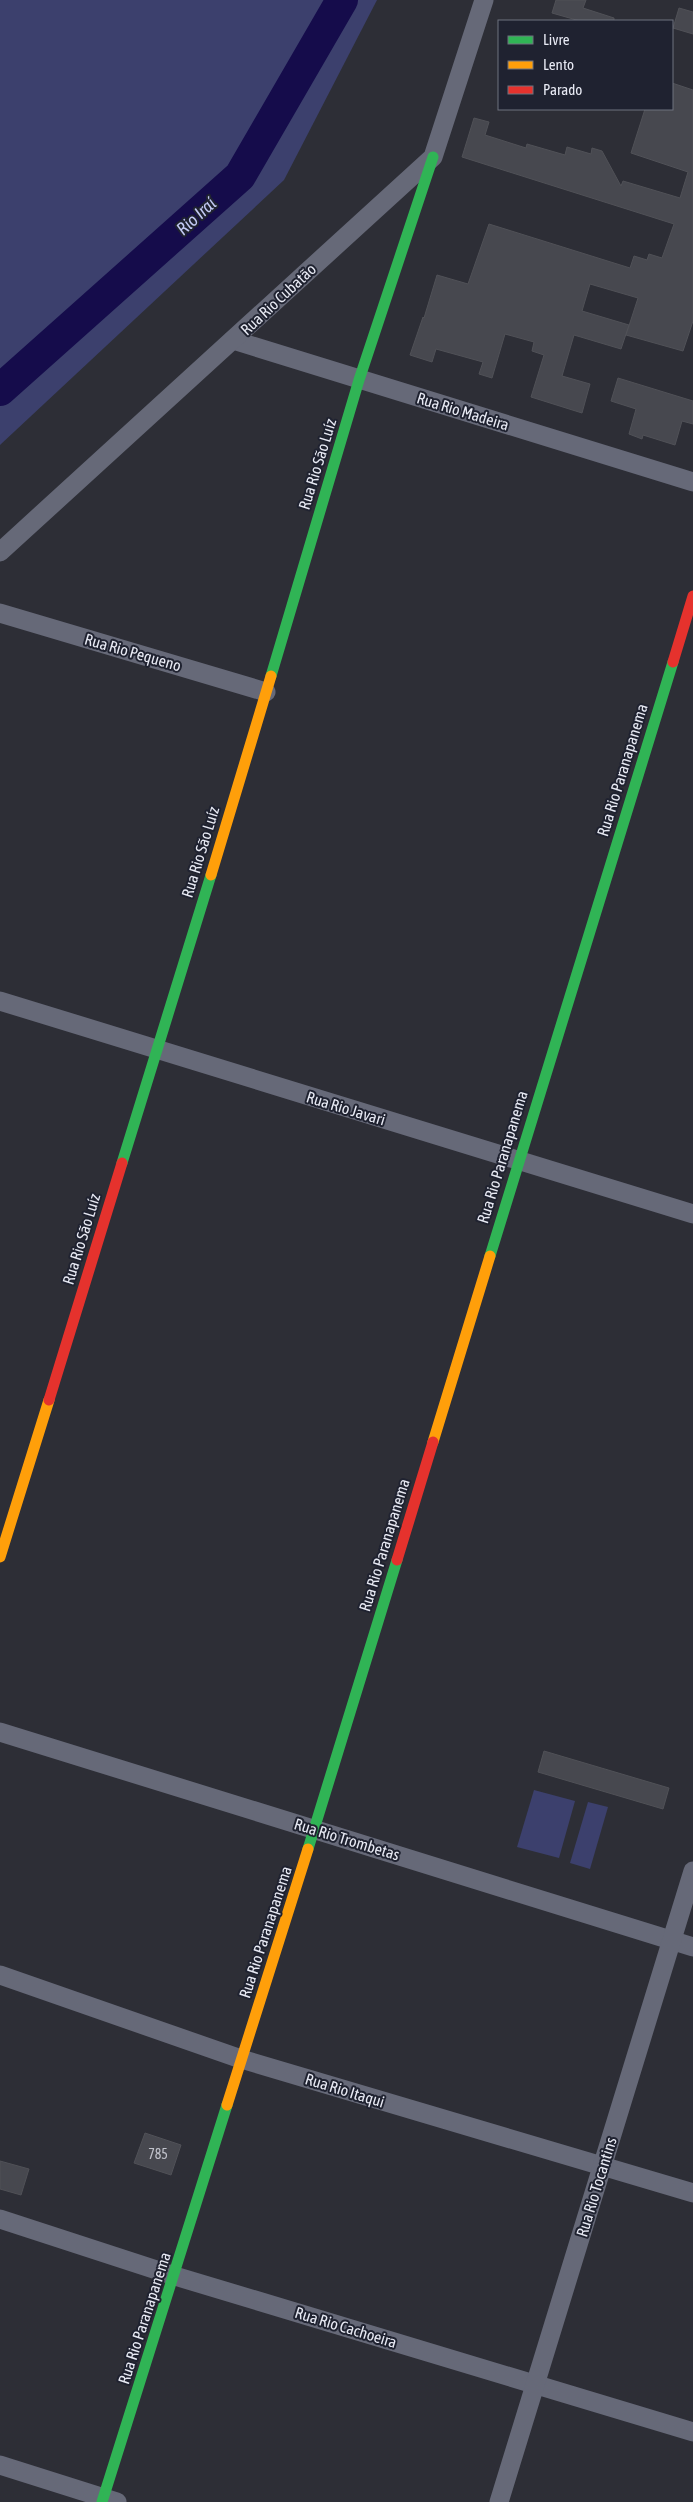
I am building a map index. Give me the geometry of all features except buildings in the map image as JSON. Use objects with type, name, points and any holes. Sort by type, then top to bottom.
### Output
[{"type":"street","name":"Rua Rio Cubatão","points":[[0,552],[433,157],[484,0]]},
{"type":"street","name":"Rua Rio São Luíz","points":[[0,1558],[266,692],[359,380],[433,157]]},
{"type":"street","name":"Rua Rio Madeira","points":[[233,340],[693,482]]},
{"type":"street","name":"Rua Rio Paranapanema","points":[[108,2501],[241,2059],[314,1829],[693,596]]},
{"type":"street","name":"Rua Rio Pequeno","points":[[0,613],[266,692]]},
{"type":"street","name":"Rua Rio Javari","points":[[0,1001],[693,1214]]},
{"type":"street","name":"Rua Rio Trombetas","points":[[0,1732],[693,1947]]},
{"type":"street","name":"Rua Rio Tocantins","points":[[499,2502],[693,1872]]},
{"type":"street","name":"Rua Rio Itaqui","points":[[0,1975],[241,2059],[693,2193]]},
{"type":"street","name":"Rua Rio Cachoeira","points":[[0,2219],[175,2276],[693,2432]]},
{"type":"street","points":[[0,2465],[108,2501]]},
{"type":"shaded area","points":[[0,0],[377,0],[284,180],[0,445]]},
{"type":"shaded area","points":[[534,1790],[575,1801],[559,1858],[517,1847]]},
{"type":"shaded area","points":[[588,1802],[608,1807],[590,1869],[570,1863]]},
{"type":"waterway","name":"Rio Iraí","points":[[0,390],[240,176],[342,0]]},
{"type":"traffic: fast","points":[[271,676],[359,380],[433,157]]},
{"type":"traffic: fast","points":[[490,1256],[673,662]]},
{"type":"traffic: fast","points":[[122,1163],[211,875]]},
{"type":"traffic: fast","points":[[308,1849],[397,1560]]},
{"type":"traffic: fast","points":[[102,2502],[227,2105]]},
{"type":"traffic: slow","points":[[211,875],[271,676]]},
{"type":"traffic: slow","points":[[433,1442],[490,1256]]},
{"type":"traffic: slow","points":[[0,1557],[49,1400]]},
{"type":"traffic: slow","points":[[227,2105],[308,1849]]},
{"type":"traffic: jam","points":[[673,662],[693,596]]},
{"type":"traffic: jam","points":[[49,1400],[122,1163]]},
{"type":"traffic: jam","points":[[397,1560],[433,1442]]}]
